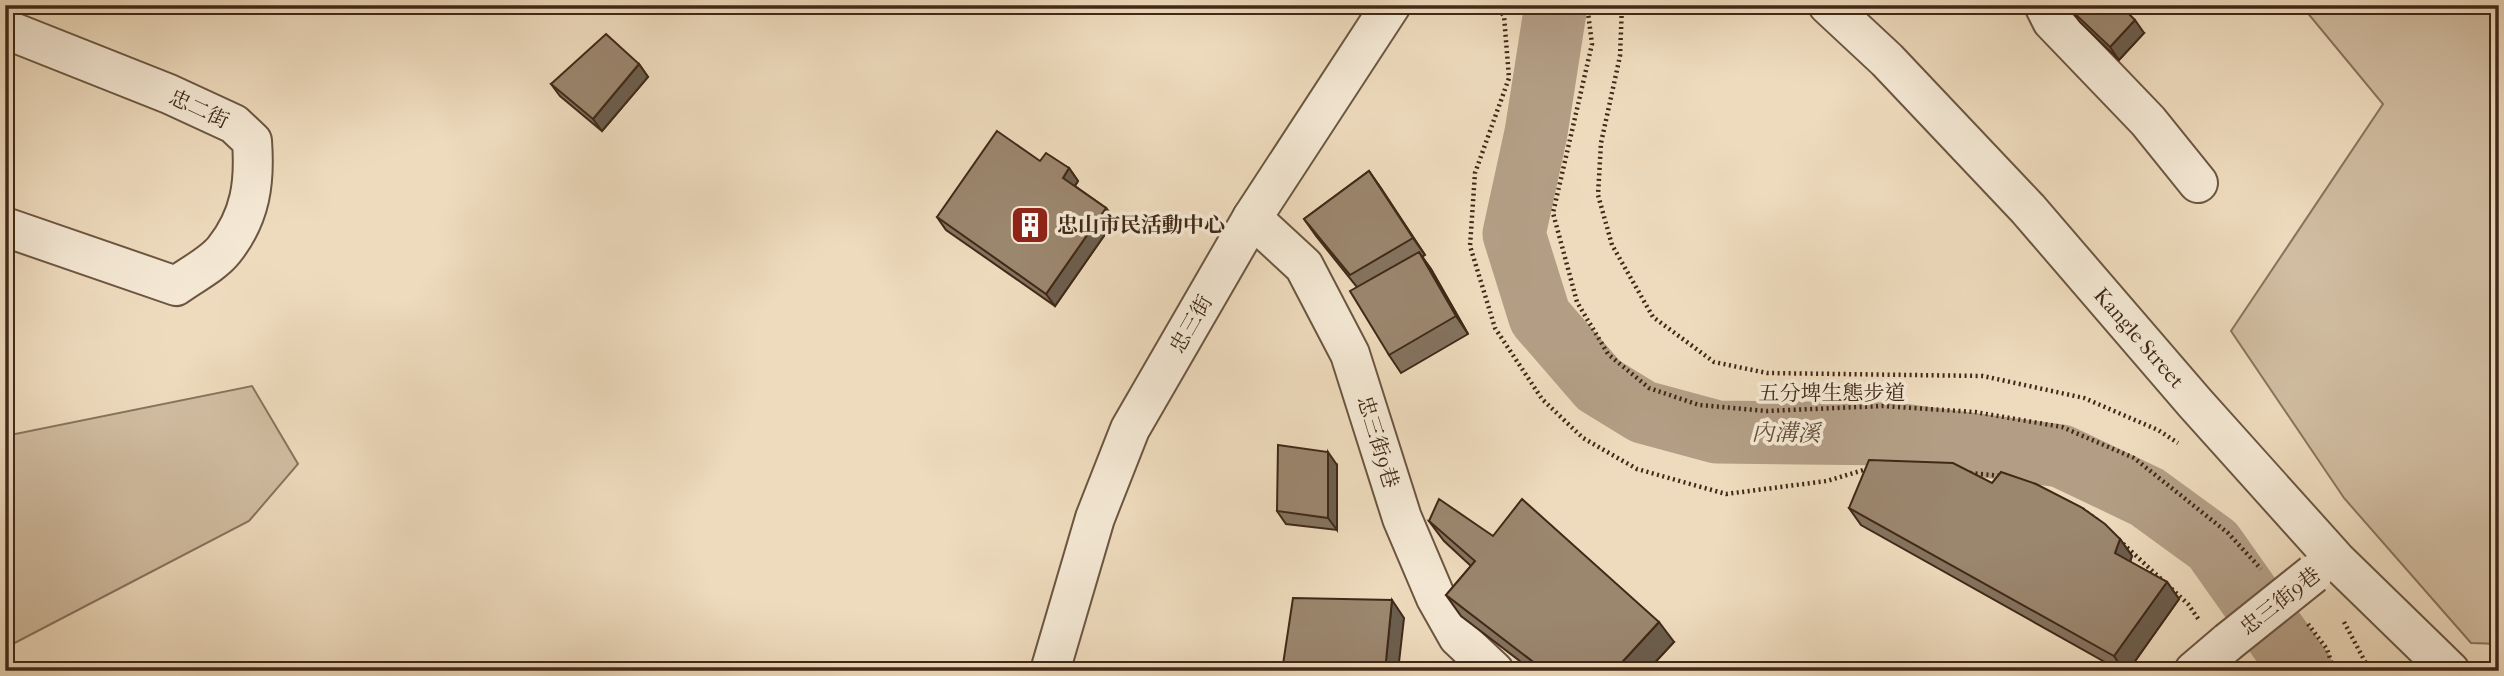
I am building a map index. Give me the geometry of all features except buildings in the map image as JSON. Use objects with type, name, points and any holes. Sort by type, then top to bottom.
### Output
[{"type":"street","name":"忠三街","points":[[1049,671],[1095,518],[1130,429],[1252,218],[1391,5]]},
{"type":"street","name":"Kangle Street","points":[[1828,5],[1887,60],[2028,209],[2195,403],[2324,567],[2449,671]]},
{"type":"street","points":[[2044,5],[2052,21],[2148,121],[2198,183]]},
{"type":"street","name":"忠二街","points":[[5,29],[169,94],[234,124],[252,141],[254,170],[247,212],[223,251],[176,286],[5,227]]},
{"type":"street","name":"忠三街9巷","points":[[1252,218],[1304,266],[1350,354],[1402,519],[1436,598],[1458,637],[1494,671]]},
{"type":"street","name":"忠三街9巷","points":[[2213,654],[2324,567]]},
{"type":"path","points":[[1495,5],[1504,16],[1509,78],[1475,173],[1470,246],[1495,328],[1542,399],[1583,439],[1637,469],[1726,494],[1827,481],[1868,468],[1879,468]]},
{"type":"path","name":"五分埤生態步道","points":[[1587,5],[1592,44],[1553,213],[1577,302],[1608,354],[1649,388],[1699,404],[1767,411],[1882,406],[1922,408],[1975,412],[2062,427],[2134,458],[2228,533],[2263,570]]},
{"type":"path","name":"五分埤生態步道","points":[[1622,5],[1620,56],[1601,143],[1598,195],[1612,244],[1653,317],[1714,362],[1767,373],[1983,376],[2084,398],[2158,430],[2179,444]]},
{"type":"path","points":[[1965,473],[2004,477]]},
{"type":"path","points":[[2077,506],[2100,522]]},
{"type":"path","points":[[2109,531],[2188,604],[2213,654]]},
{"type":"path","points":[[2324,567],[2335,606],[2370,671]]},
{"type":"path","points":[[2304,619],[2328,649],[2334,671]]},
{"type":"shaded area","points":[[2301,5],[2499,5],[2499,644],[2471,643],[2344,498],[2231,331],[2383,104]]},
{"type":"shaded area","points":[[252,386],[298,464],[249,521],[5,648],[5,436]]},
{"type":"waterway","name":"內溝溪","points":[[1556,5],[1536,133],[1514,234],[1540,317],[1599,385],[1643,412],[1717,432],[1894,434],[2061,456],[2147,497],[2213,545],[2302,671]]},
{"type":"place","name":"忠山市民活動中心","points":[[1030,225]]}]
